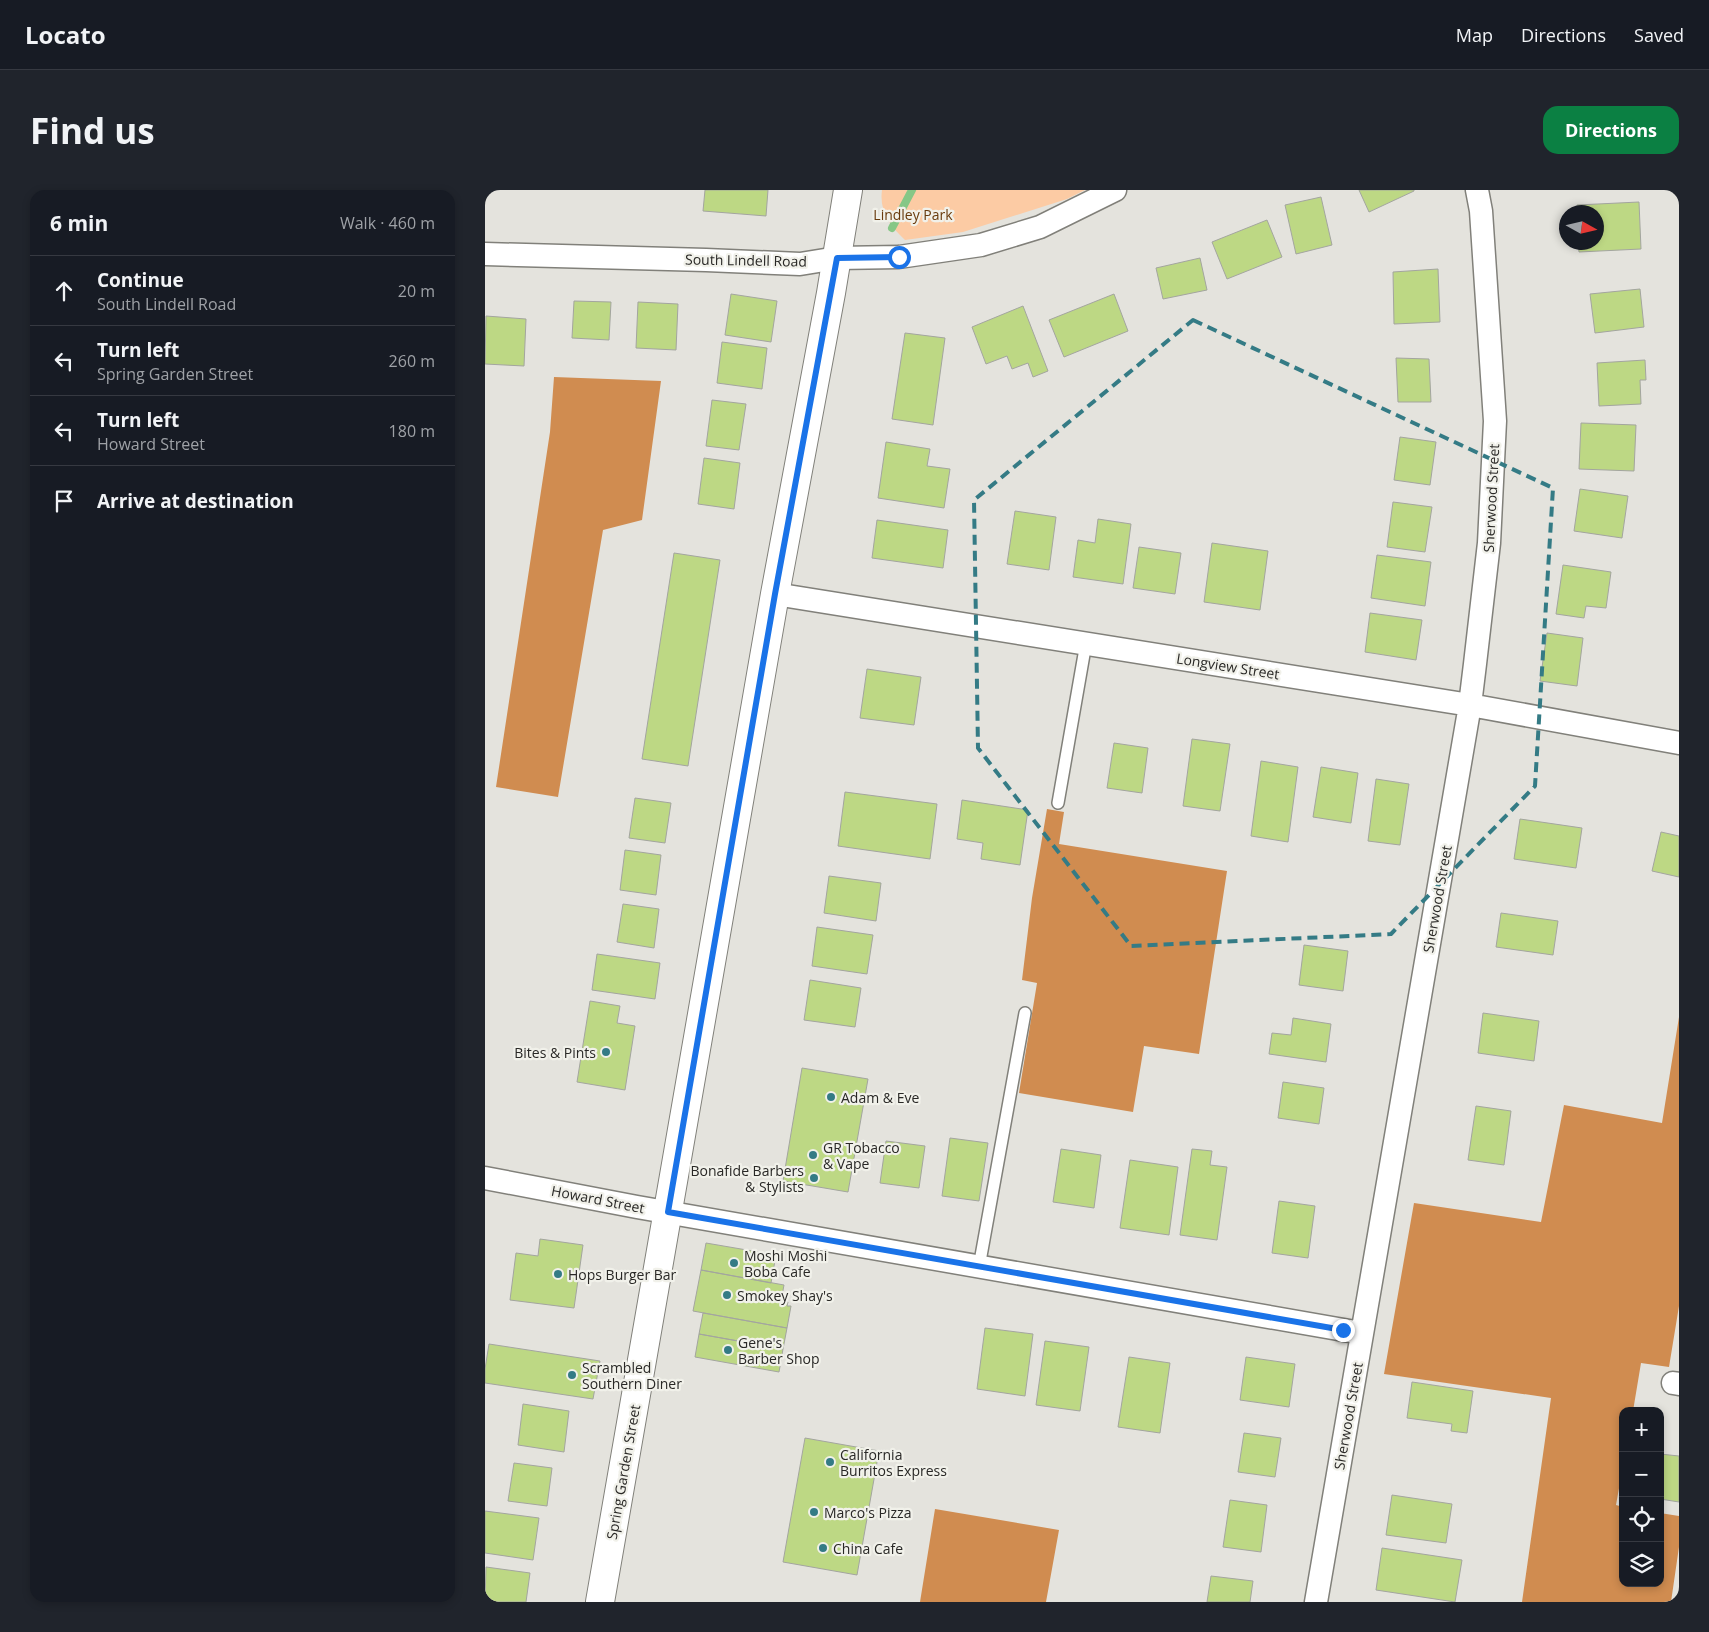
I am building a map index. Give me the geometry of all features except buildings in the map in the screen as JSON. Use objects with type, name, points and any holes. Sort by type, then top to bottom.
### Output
[{"type":"main road","name":"Spring Garden Street","points":[[600,1602],[775,594],[848,190]]},
{"type":"street","name":"South Lindell Road","points":[[485,254],[799,264],[837,258],[899,257],[981,246],[1039,227],[1115,190]]},
{"type":"street","name":"Sherwood Street","points":[[1316,1602],[1470,705],[1489,543],[1495,421],[1481,211],[1477,190]]},
{"type":"street","name":"Longview Street","points":[[775,594],[1470,705],[1679,743]]},
{"type":"street","name":"Howard Street","points":[[485,1178],[668,1212],[1361,1333]]},
{"type":"lane","points":[[1058,803],[1086,643]]},
{"type":"lane","points":[[979,1267],[1025,1013]]},
{"type":"highlighted area","points":[[1193,320],[1553,488],[1535,786],[1391,934],[1131,946],[978,748],[974,500]]},
{"type":"green space","name":"Lindley Park","points":[[882,190],[1085,190],[1067,199],[963,232],[905,240],[887,218],[882,205]]},
{"type":"shaded area","points":[[554,377],[661,381],[642,520],[603,530],[558,797],[496,787],[550,432]]},
{"type":"shaded area","points":[[1047,809],[1064,812],[1059,844],[1227,871],[1199,1054],[1144,1046],[1133,1112],[1019,1093],[1037,983],[1022,980],[1032,898]]},
{"type":"shaded area","points":[[1679,1017],[1679,1306],[1669,1367],[1641,1363],[1634,1407],[1619,1407],[1619,1488],[1616,1505],[1619,1506],[1619,1587],[1664,1587],[1664,1514],[1679,1516],[1679,1547],[1671,1602],[1522,1602],[1551,1398],[1384,1374],[1414,1203],[1541,1222],[1564,1105],[1662,1123]]},
{"type":"shaded area","points":[[935,1509],[1059,1530],[1046,1602],[920,1602]]},
{"type":"waterway","points":[[892,228],[912,190]]},
{"type":"place","name":"Bites & Pints","points":[[606,1052]]},
{"type":"place","name":"Adam & Eve","points":[[831,1097]]},
{"type":"place","name":"GR Tobacco & Vape","points":[[813,1155]]},
{"type":"place","name":"Bonafide Barbers & Stylists","points":[[814,1178]]},
{"type":"place","name":"Moshi Moshi Boba Cafe","points":[[734,1263]]},
{"type":"place","name":"Hops Burger Bar","points":[[558,1274]]},
{"type":"place","name":"Smokey Shay's","points":[[727,1295]]},
{"type":"place","name":"Gene's Barber Shop","points":[[728,1350]]},
{"type":"place","name":"Scrambled Southern Diner","points":[[572,1375]]},
{"type":"place","name":"California Burritos Express","points":[[830,1462]]},
{"type":"place","name":"Marco's Pizza","points":[[814,1512]]},
{"type":"place","name":"China Cafe","points":[[823,1548]]},
{"type":"route","points":[[899,257],[837,258],[775,594],[668,1212],[1343,1330]]}]
